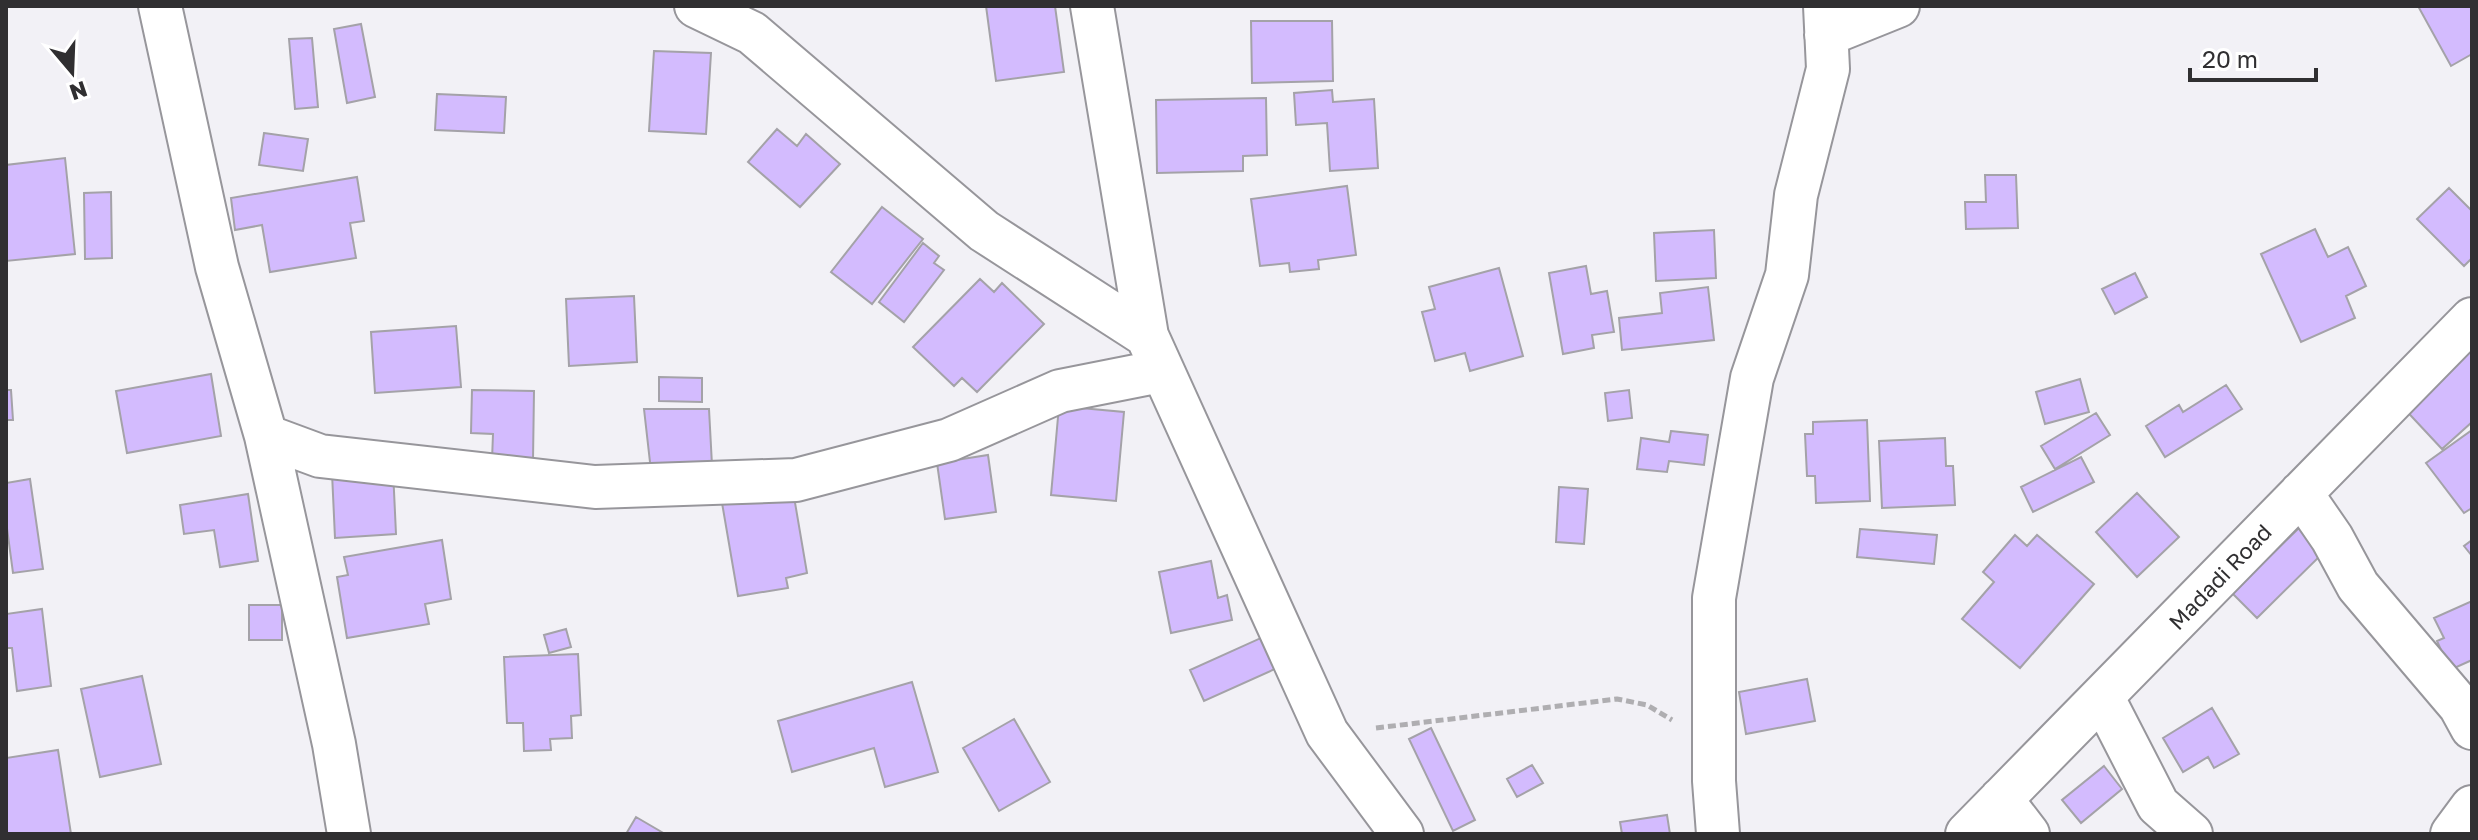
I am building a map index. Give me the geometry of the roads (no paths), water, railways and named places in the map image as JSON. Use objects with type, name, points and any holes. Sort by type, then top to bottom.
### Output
[{"type":"street","points":[[696,6],[752,33],[984,231],[1154,354]]},
{"type":"street","points":[[1092,6],[1154,354],[1327,733],[1402,834]]},
{"type":"street","points":[[1718,834],[1714,781],[1714,598],[1752,378],[1787,275],[1796,195],[1828,69],[1825,21],[1898,6]]},
{"type":"street","points":[[170,7],[217,267],[266,436],[334,744],[349,834]]},
{"type":"street","name":"Madadi Road","points":[[1967,834],[2472,319]]},
{"type":"street","points":[[266,436],[320,456],[595,487],[796,480],[949,440],[1154,354]]},
{"type":"street","points":[[2301,493],[2332,538],[2358,586],[2460,706],[2472,728]]},
{"type":"street","points":[[2103,698],[2158,805],[2191,834]]},
{"type":"street","points":[[2001,799],[2028,834]]},
{"type":"street","points":[[2452,834],[2472,807]]}]
